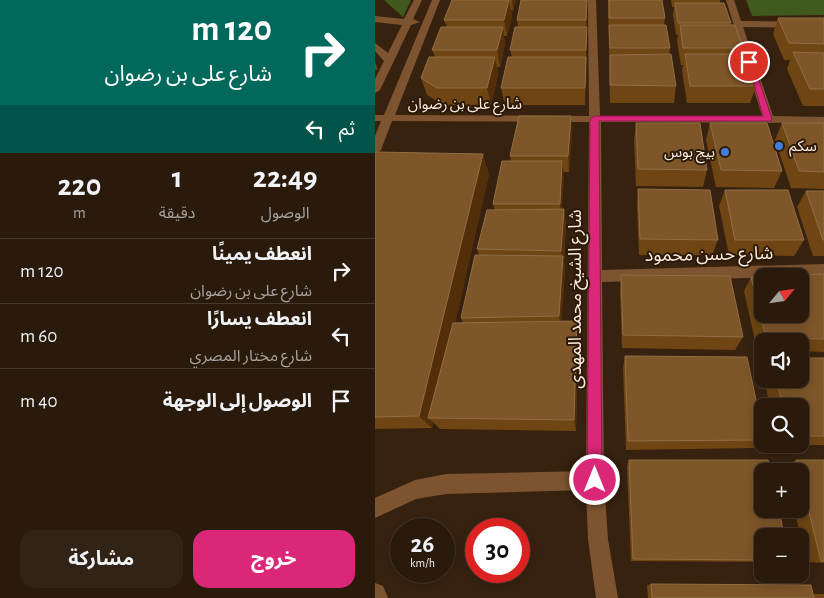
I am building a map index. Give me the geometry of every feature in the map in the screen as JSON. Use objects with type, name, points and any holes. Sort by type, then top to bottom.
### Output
[{"type":"street","points":[[375,90],[418,0]]},
{"type":"street","points":[[375,150],[437,0]]},
{"type":"street","name":"شارع الشيخ محمد المهدى","points":[[592,0],[595,119],[595,480],[598,539],[607,598]]},
{"type":"street","points":[[730,0],[768,119]]},
{"type":"street","points":[[375,19],[427,23]]},
{"type":"street","points":[[737,24],[824,25]]},
{"type":"street","points":[[375,46],[389,60]]},
{"type":"street","name":"شارع على بن رضوان","points":[[375,118],[824,120]]},
{"type":"street","name":"شارع حسن محمود","points":[[594,276],[824,270]]},
{"type":"street","points":[[375,508],[415,490],[446,484],[595,480]]},
{"type":"street","points":[[375,594],[377,598]]},
{"type":"green space","points":[[384,0],[411,0],[403,17]]},
{"type":"green space","points":[[746,0],[824,0],[824,15],[752,16]]},
{"type":"building","points":[[452,0],[509,0],[504,20],[444,20]]},
{"type":"building","points":[[521,0],[587,0],[586,20],[517,20]]},
{"type":"building","points":[[609,0],[662,0],[665,18],[609,18]]},
{"type":"building","points":[[675,3],[724,3],[731,23],[678,23]]},
{"type":"building","points":[[778,18],[824,18],[824,44],[789,43]]},
{"type":"building","points":[[609,25],[666,25],[670,48],[610,48]]},
{"type":"building","points":[[680,25],[735,25],[743,48],[683,48]]},
{"type":"building","points":[[441,27],[503,27],[497,50],[432,50]]},
{"type":"building","points":[[515,27],[587,27],[586,50],[510,50]]},
{"type":"building","points":[[793,52],[824,53],[824,89],[810,89]]},
{"type":"building","points":[[671,54],[676,86],[610,85],[610,55]]},
{"type":"building","points":[[685,54],[745,54],[756,86],[690,86]]},
{"type":"building","points":[[429,57],[495,57],[487,88],[437,88],[421,78]]},
{"type":"building","points":[[508,57],[586,57],[585,88],[501,88]]},
{"type":"building","points":[[519,116],[571,116],[568,156],[510,156]]},
{"type":"building","points":[[636,123],[700,123],[707,170],[638,169]]},
{"type":"building","points":[[710,123],[767,123],[782,171],[721,170]]},
{"type":"building","points":[[782,123],[824,123],[824,172],[799,171]]},
{"type":"building","points":[[375,152],[483,154],[419,416],[375,417]]},
{"type":"building","points":[[502,161],[562,161],[560,204],[493,204]]},
{"type":"building","points":[[638,189],[710,190],[718,240],[640,239]]},
{"type":"building","points":[[725,190],[788,190],[804,240],[735,240]]},
{"type":"building","points":[[806,191],[824,191],[824,240],[823,240]]},
{"type":"building","points":[[564,209],[561,251],[477,249],[487,210]]},
{"type":"building","points":[[475,255],[563,256],[559,316],[461,318]]},
{"type":"building","points":[[824,274],[824,339],[809,339],[809,333],[765,333],[762,323],[809,323],[809,275]]},
{"type":"building","points":[[621,275],[730,276],[743,337],[623,335]]},
{"type":"building","points":[[751,277],[754,277],[754,289]]},
{"type":"building","points":[[577,321],[574,420],[428,418],[453,323]]},
{"type":"building","points":[[625,356],[747,357],[756,398],[754,398],[754,440],[628,441]]},
{"type":"building","points":[[809,358],[824,358],[824,436],[809,436],[809,398],[781,398],[778,388],[809,388]]},
{"type":"building","points":[[629,460],[768,460],[769,463],[754,463],[754,518],[781,518],[783,528],[754,528],[754,560],[633,559]]},
{"type":"building","points":[[796,460],[824,460],[824,561],[821,561],[809,512],[809,463],[797,463]]},
{"type":"building","points":[[651,584],[811,585],[814,598],[652,598]]},
{"type":"place","name":"سكم","points":[[779,146]]},
{"type":"place","name":"بيج بوس","points":[[725,152]]},
{"type":"route","points":[[595,480],[595,119],[768,119],[749,62]]}]
